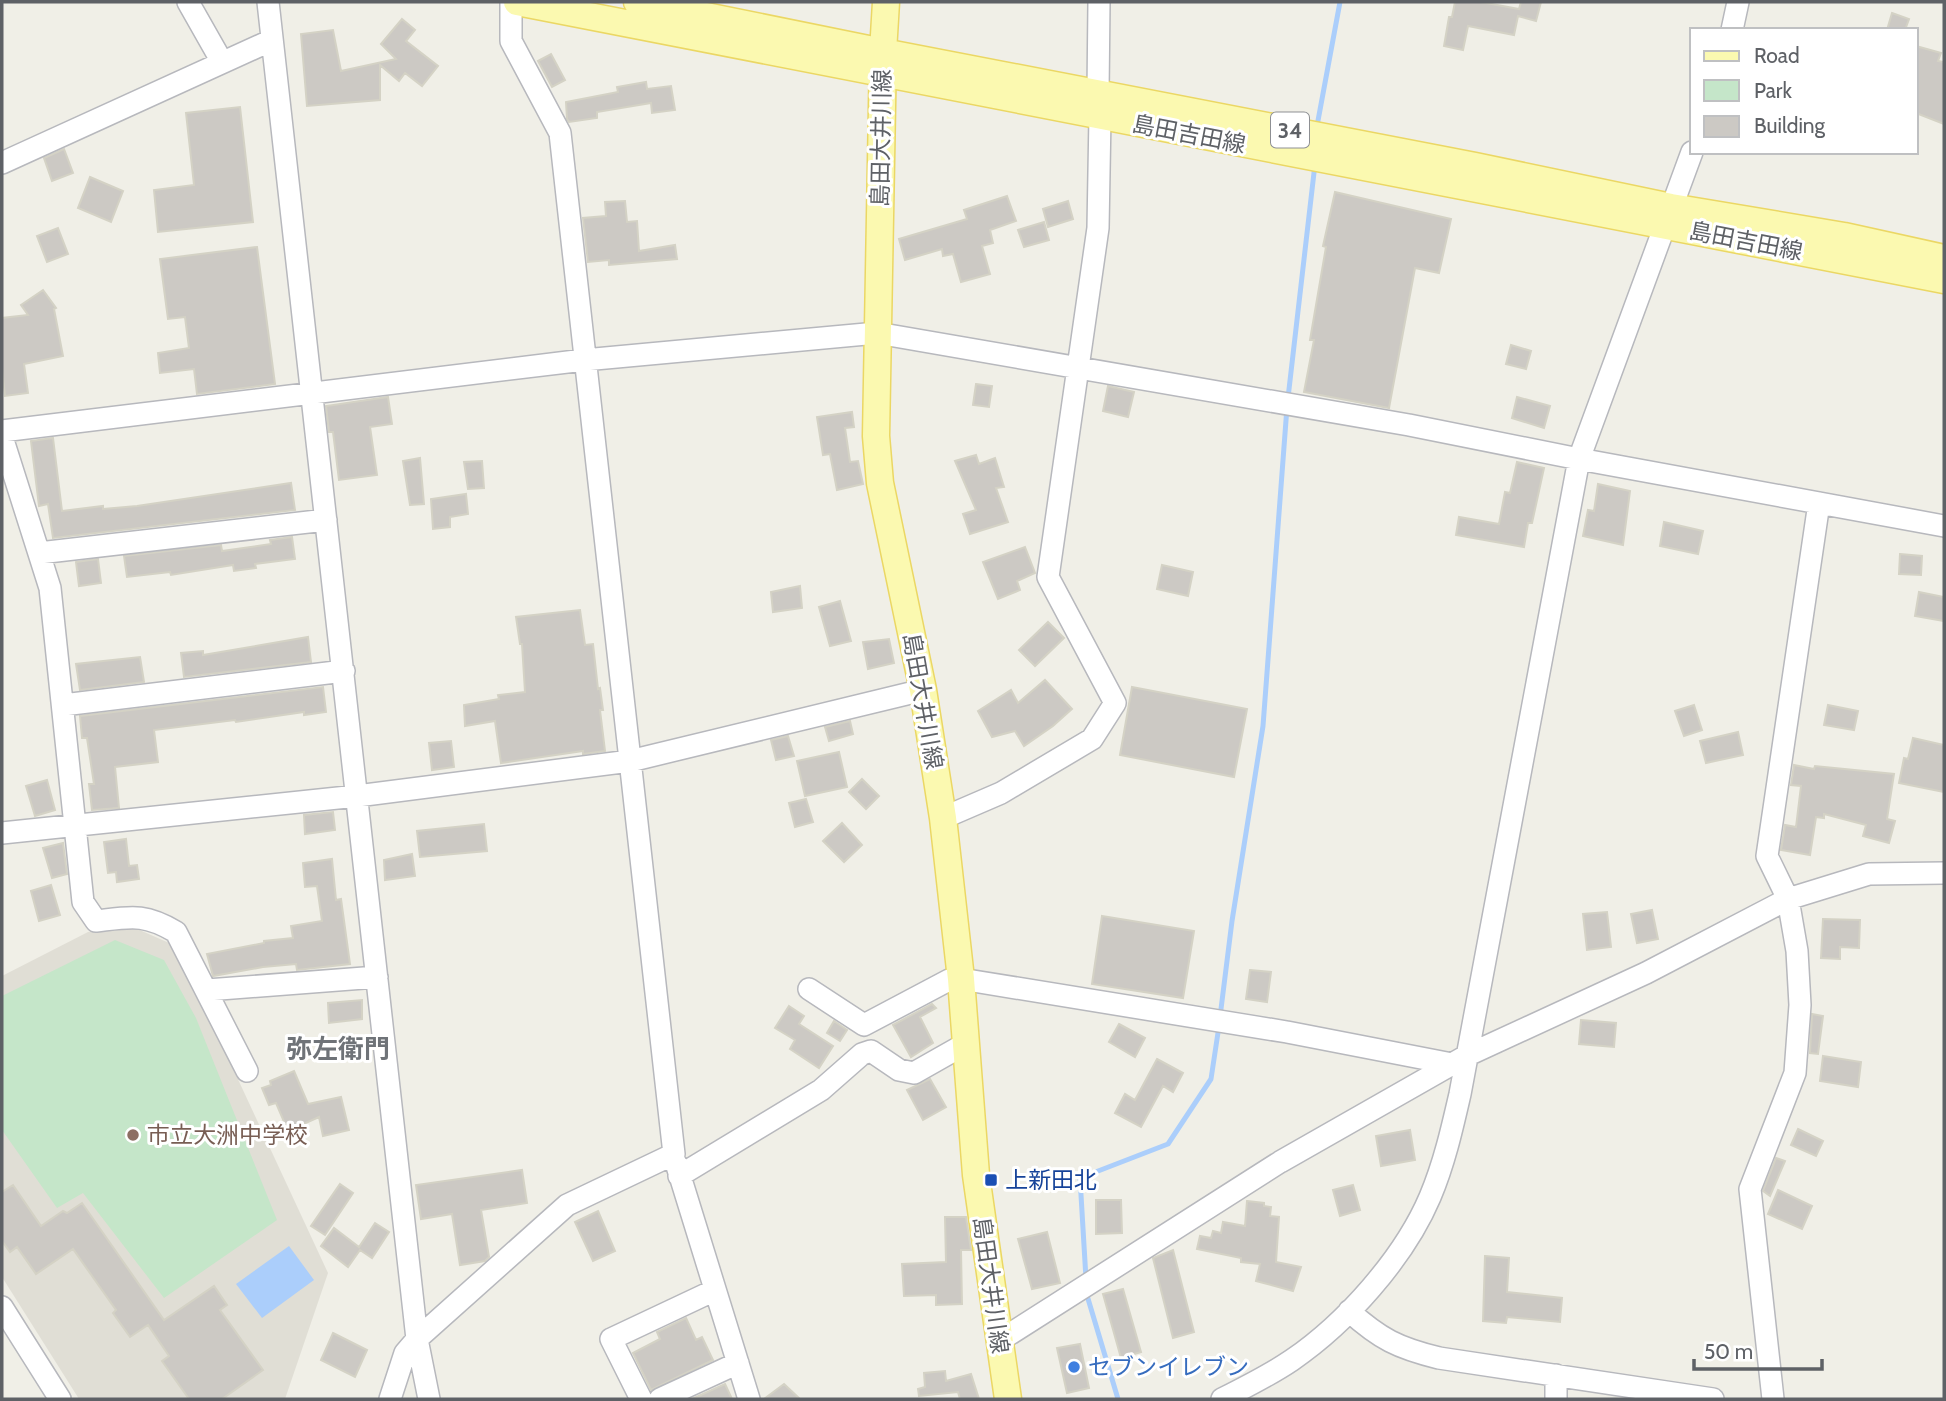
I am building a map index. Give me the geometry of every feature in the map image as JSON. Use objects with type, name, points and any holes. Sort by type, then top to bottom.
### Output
[{"type":"main road","name":"島田吉田線","points":[[517,2],[883,63],[1099,105],[1475,166],[1667,216],[1944,280]]},
{"type":"main road","name":"島田吉田線","points":[[637,2],[883,63]]},
{"type":"main road","name":"島田大井川線","points":[[886,2],[877,333],[876,436],[880,484],[923,690],[943,818],[967,1043],[976,1175],[1008,1399]]},
{"type":"main road","name":"島田吉田線","points":[[1667,216],[1844,236],[1944,258]]},
{"type":"street","points":[[188,2],[222,62]]},
{"type":"street","points":[[268,2],[416,1339],[429,1399]]},
{"type":"street","points":[[511,2],[511,41],[560,133],[674,1154],[749,1399]]},
{"type":"street","points":[[943,818],[1002,793],[1092,739],[1115,703],[1048,578],[1098,228],[1099,2]]},
{"type":"street","points":[[1732,28],[1738,2]]},
{"type":"street","points":[[2,163],[272,40]]},
{"type":"street","points":[[1222,1399],[1261,1380],[1294,1359],[1349,1311],[1390,1262],[1410,1234],[1430,1198],[1447,1147],[1460,1060],[1579,459],[1691,154]]},
{"type":"street","points":[[2,431],[311,391],[584,360],[877,333],[1409,425],[1944,526]]},
{"type":"street","points":[[2,437],[50,588],[77,824],[83,902],[96,920],[138,916],[158,921],[176,932],[247,1071]]},
{"type":"street","points":[[1773,1399],[1750,1189],[1795,1073],[1801,1005],[1797,951],[1788,899],[1767,856],[1819,503]]},
{"type":"street","points":[[38,553],[326,520]]},
{"type":"street","points":[[63,705],[344,671]]},
{"type":"street","points":[[2,833],[357,796],[630,761],[923,690]]},
{"type":"street","points":[[999,1341],[1280,1162],[1460,1060],[1646,973],[1788,899],[1869,874],[1944,873]]},
{"type":"street","points":[[207,990],[377,977]]},
{"type":"street","points":[[809,989],[864,1025],[948,980],[961,979],[1460,1060]]},
{"type":"street","points":[[679,1176],[821,1090],[862,1054],[872,1051],[900,1070],[914,1073],[967,1043]]},
{"type":"street","points":[[390,1399],[405,1353],[416,1339],[567,1205],[674,1154]]},
{"type":"street","points":[[641,1399],[611,1339],[715,1290]]},
{"type":"street","points":[[2,1307],[10,1339],[60,1399]]},
{"type":"street","points":[[1349,1311],[1385,1340],[1409,1351],[1438,1358],[1713,1399]]},
{"type":"street","points":[[660,1399],[737,1363]]},
{"type":"street","points":[[1556,1375],[1556,1399]]},
{"type":"shaded area","name":"市立大洲中学校","points":[[135,928],[176,946],[328,1273],[285,1399],[79,1399],[2,1277],[2,976],[88,932]]},
{"type":"green space","points":[[115,940],[164,960],[196,1018],[277,1220],[164,1298],[83,1193],[57,1208],[2,1130],[2,996]]},
{"type":"water","points":[[289,1246],[314,1280],[262,1318],[236,1284]]},
{"type":"building","points":[[1455,2],[1481,2],[1519,9],[1521,2],[1541,2],[1536,21],[1518,16],[1514,35],[1468,26],[1463,50],[1444,46],[1449,17],[1452,17]]},
{"type":"building","points":[[1892,13],[1909,19],[1906,28],[1888,28]]},
{"type":"building","points":[[402,19],[415,30],[406,41],[438,66],[422,86],[405,73],[399,81],[380,65],[380,100],[307,106],[301,34],[333,30],[341,71],[396,59],[381,44]]},
{"type":"building","points":[[1918,47],[1941,53],[1938,61],[1944,62],[1944,124],[1918,114]]},
{"type":"building","points":[[551,54],[565,80],[552,87],[538,61]]},
{"type":"building","points":[[646,82],[647,89],[671,86],[675,110],[652,113],[651,103],[597,112],[597,118],[569,122],[567,119],[566,102],[618,92],[617,87]]},
{"type":"building","points":[[240,107],[253,222],[158,232],[154,190],[194,185],[186,113]]},
{"type":"building","points":[[64,149],[73,173],[52,181],[44,158]]},
{"type":"building","points":[[90,177],[123,191],[111,222],[78,208]]},
{"type":"building","points":[[1335,192],[1451,219],[1439,273],[1415,268],[1389,408],[1304,392],[1314,340],[1310,340],[1326,247],[1323,246]]},
{"type":"building","points":[[1007,196],[1016,221],[990,230],[993,243],[982,246],[990,274],[961,282],[953,254],[943,256],[942,249],[905,260],[899,239],[967,219],[964,210]]},
{"type":"building","points":[[625,201],[627,222],[637,221],[639,251],[675,245],[677,259],[609,265],[609,260],[588,262],[583,218],[606,216],[605,202]]},
{"type":"building","points":[[1068,201],[1073,219],[1048,227],[1043,209]]},
{"type":"building","points":[[1044,222],[1049,240],[1024,247],[1018,230]]},
{"type":"building","points":[[58,228],[68,254],[47,262],[37,236]]},
{"type":"building","points":[[257,247],[275,384],[197,394],[194,369],[160,373],[158,353],[189,348],[185,317],[168,319],[160,259]]},
{"type":"building","points":[[43,290],[56,308],[54,309],[63,356],[24,364],[28,393],[5,396],[2,318],[28,315],[21,305]]},
{"type":"building","points":[[1511,345],[1531,351],[1526,369],[1506,364]]},
{"type":"building","points":[[976,384],[992,386],[989,407],[973,405]]},
{"type":"building","points":[[1108,386],[1134,392],[1128,417],[1103,411]]},
{"type":"building","points":[[388,397],[392,424],[370,427],[377,475],[339,480],[333,432],[329,432],[326,406]]},
{"type":"building","points":[[1517,397],[1550,406],[1544,428],[1512,418]]},
{"type":"building","points":[[852,412],[854,427],[845,428],[850,462],[858,461],[863,484],[837,490],[830,454],[823,455],[817,417]]},
{"type":"building","points":[[53,438],[62,511],[103,506],[103,509],[137,506],[291,483],[295,510],[53,538],[48,504],[39,506],[31,441]]},
{"type":"building","points":[[976,455],[979,464],[995,458],[1004,487],[996,488],[1008,522],[970,534],[963,514],[976,510],[955,461]]},
{"type":"building","points":[[420,458],[424,504],[410,505],[403,461]]},
{"type":"building","points":[[482,461],[484,488],[468,489],[464,462]]},
{"type":"building","points":[[1517,462],[1544,468],[1524,547],[1456,535],[1459,517],[1499,524],[1505,492],[1510,493]]},
{"type":"building","points":[[1598,484],[1630,491],[1623,545],[1583,536],[1588,510],[1594,511]]},
{"type":"building","points":[[466,494],[468,514],[450,517],[450,527],[433,529],[431,499]]},
{"type":"building","points":[[1664,522],[1703,531],[1698,554],[1660,546]]},
{"type":"building","points":[[292,537],[295,559],[255,564],[256,568],[234,571],[233,565],[171,575],[170,572],[127,577],[124,556],[221,545],[222,551],[271,544],[270,540]]},
{"type":"building","points":[[1025,547],[1035,573],[1017,581],[1020,590],[998,599],[983,562]]},
{"type":"building","points":[[1900,554],[1922,556],[1921,575],[1899,574]]},
{"type":"building","points":[[98,559],[101,583],[79,586],[76,562]]},
{"type":"building","points":[[1162,565],[1193,572],[1188,596],[1157,589]]},
{"type":"building","points":[[800,586],[802,608],[773,612],[771,592]]},
{"type":"building","points":[[1919,592],[1944,597],[1944,621],[1915,616]]},
{"type":"building","points":[[840,601],[851,641],[830,646],[819,607]]},
{"type":"building","points":[[580,610],[585,645],[593,644],[603,710],[600,710],[605,751],[583,754],[583,751],[501,763],[495,721],[465,726],[464,705],[499,699],[498,695],[525,692],[522,644],[516,617]]},
{"type":"building","points":[[1048,622],[1064,638],[1035,666],[1019,650]]},
{"type":"building","points":[[308,637],[311,662],[184,677],[181,653],[203,651],[203,655]]},
{"type":"building","points":[[889,639],[894,663],[868,669],[863,642]]},
{"type":"building","points":[[140,657],[144,682],[80,690],[76,664]]},
{"type":"building","points":[[1045,680],[1072,709],[1024,746],[1015,731],[992,737],[978,711],[1011,690],[1018,703]]},
{"type":"building","points":[[323,687],[326,712],[304,715],[304,712],[154,730],[158,762],[115,767],[119,808],[92,810],[89,784],[94,784],[87,738],[82,738],[80,716]]},
{"type":"building","points":[[1132,687],[1247,709],[1234,777],[1120,755]]},
{"type":"building","points":[[1694,705],[1702,730],[1684,736],[1675,711]]},
{"type":"building","points":[[1828,705],[1858,711],[1854,730],[1824,725]]},
{"type":"building","points":[[850,721],[853,734],[829,741],[825,727]]},
{"type":"building","points":[[1738,732],[1743,755],[1706,763],[1700,741]]},
{"type":"building","points":[[788,736],[794,756],[776,760],[771,740]]},
{"type":"building","points":[[1913,738],[1944,745],[1944,792],[1899,783],[1904,758],[1908,759]]},
{"type":"building","points":[[451,741],[454,767],[432,770],[429,743]]},
{"type":"building","points":[[839,752],[847,787],[805,796],[797,761]]},
{"type":"building","points":[[1794,765],[1814,769],[1815,766],[1894,774],[1887,819],[1895,821],[1889,843],[1863,836],[1866,825],[1824,814],[1824,818],[1816,817],[1810,855],[1781,850],[1785,825],[1796,827],[1801,786],[1791,785]]},
{"type":"building","points":[[862,779],[879,796],[866,809],[849,792]]},
{"type":"building","points":[[47,780],[55,810],[35,816],[26,786]]},
{"type":"building","points":[[806,799],[813,822],[795,827],[789,803]]},
{"type":"building","points":[[333,812],[335,830],[305,834],[304,815]]},
{"type":"building","points":[[842,823],[862,845],[844,862],[823,841]]},
{"type":"building","points":[[484,824],[487,851],[420,857],[417,831]]},
{"type":"building","points":[[126,839],[129,866],[137,865],[139,879],[117,882],[116,872],[108,873],[104,842]]},
{"type":"building","points":[[63,843],[67,874],[52,878],[43,848]]},
{"type":"building","points":[[412,854],[415,876],[385,880],[384,860]]},
{"type":"building","points":[[332,859],[336,900],[341,899],[350,964],[297,970],[296,964],[213,976],[207,954],[264,941],[293,938],[291,926],[322,921],[317,886],[305,887],[303,863]]},
{"type":"building","points":[[51,885],[60,915],[39,921],[31,891]]},
{"type":"building","points":[[1652,910],[1658,939],[1637,943],[1631,914]]},
{"type":"building","points":[[1607,912],[1611,947],[1587,950],[1583,914]]},
{"type":"building","points":[[1102,916],[1194,931],[1183,998],[1092,984]]},
{"type":"building","points":[[1823,919],[1860,920],[1859,948],[1840,947],[1840,959],[1821,958]]},
{"type":"building","points":[[1250,970],[1271,972],[1267,1002],[1246,999]]},
{"type":"building","points":[[362,1000],[362,1019],[329,1023],[328,1003]]},
{"type":"building","points":[[932,1004],[936,1008],[920,1017],[933,1043],[911,1057],[893,1025]]},
{"type":"building","points":[[789,1006],[804,1016],[799,1024],[833,1046],[819,1068],[790,1049],[795,1040],[775,1028]]},
{"type":"building","points":[[1812,1014],[1823,1016],[1818,1054],[1810,1053]]},
{"type":"building","points":[[1581,1020],[1616,1023],[1614,1047],[1579,1044]]},
{"type":"building","points":[[834,1021],[847,1030],[840,1041],[827,1033]]},
{"type":"building","points":[[1119,1024],[1145,1038],[1135,1057],[1109,1042]]},
{"type":"building","points":[[1823,1056],[1861,1062],[1858,1087],[1820,1081]]},
{"type":"building","points":[[1157,1059],[1183,1073],[1173,1092],[1163,1086],[1141,1127],[1115,1113],[1125,1094],[1135,1100]]},
{"type":"building","points":[[294,1071],[308,1104],[341,1097],[349,1130],[323,1136],[319,1117],[288,1131],[276,1103],[269,1105],[262,1088],[271,1085],[270,1081]]},
{"type":"building","points":[[930,1079],[946,1107],[923,1120],[907,1090]]},
{"type":"building","points":[[1798,1129],[1823,1141],[1816,1156],[1791,1145]]},
{"type":"building","points":[[1410,1130],[1415,1160],[1381,1166],[1376,1136]]},
{"type":"building","points":[[1776,1158],[1785,1161],[1770,1196],[1763,1191]]},
{"type":"building","points":[[522,1170],[527,1203],[481,1210],[489,1257],[485,1261],[460,1265],[452,1214],[421,1219],[416,1185]]},
{"type":"building","points":[[340,1184],[353,1193],[325,1235],[311,1226]]},
{"type":"building","points":[[13,1185],[41,1226],[63,1211],[67,1213],[82,1203],[164,1320],[214,1286],[227,1305],[220,1310],[263,1370],[222,1399],[189,1399],[162,1361],[169,1356],[148,1325],[130,1337],[113,1313],[116,1310],[73,1249],[36,1274],[17,1247],[10,1252],[2,1241],[2,1192]]},
{"type":"building","points":[[1353,1185],[1360,1210],[1340,1216],[1333,1190]]},
{"type":"building","points":[[1778,1190],[1812,1206],[1802,1229],[1768,1214]]},
{"type":"building","points":[[1096,1200],[1121,1200],[1122,1233],[1096,1234]]},
{"type":"building","points":[[1247,1201],[1264,1203],[1264,1206],[1271,1207],[1270,1216],[1279,1217],[1276,1262],[1301,1267],[1293,1291],[1256,1281],[1260,1264],[1241,1262],[1241,1258],[1197,1249],[1200,1236],[1211,1238],[1213,1231],[1221,1233],[1223,1222],[1245,1226]]},
{"type":"building","points":[[598,1211],[615,1251],[593,1261],[575,1222]]},
{"type":"building","points":[[945,1217],[966,1217],[971,1250],[961,1250],[962,1304],[936,1305],[936,1295],[904,1296],[902,1264],[946,1262]]},
{"type":"building","points":[[375,1223],[389,1232],[372,1258],[360,1250],[348,1267],[321,1246],[334,1228],[359,1247]]},
{"type":"building","points":[[1047,1232],[1060,1283],[1032,1289],[1018,1239]]},
{"type":"building","points":[[1173,1250],[1194,1332],[1173,1338],[1153,1258]]},
{"type":"building","points":[[1485,1256],[1509,1258],[1507,1292],[1562,1298],[1560,1322],[1507,1317],[1506,1323],[1483,1321]]},
{"type":"building","points":[[1123,1289],[1141,1352],[1121,1358],[1103,1294]]},
{"type":"building","points":[[686,1318],[696,1340],[702,1337],[713,1360],[651,1390],[633,1353],[660,1339],[657,1332]]},
{"type":"building","points":[[333,1333],[367,1350],[355,1377],[321,1360]]},
{"type":"building","points":[[1080,1344],[1089,1388],[1067,1393],[1057,1348]]},
{"type":"building","points":[[945,1371],[946,1381],[971,1374],[979,1399],[960,1399],[958,1392],[919,1396],[918,1389],[925,1387],[924,1373]]},
{"type":"building","points":[[725,1384],[732,1399],[692,1399]]},
{"type":"building","points":[[784,1384],[800,1399],[764,1399]]},
{"type":"waterway","points":[[1317,126],[1340,2]]},
{"type":"waterway","points":[[1288,398],[1315,164]]},
{"type":"waterway","points":[[1220,1017],[1232,921],[1263,726],[1287,407]]},
{"type":"waterway","points":[[1086,1279],[1080,1178],[1168,1144],[1211,1079],[1219,1026]]},
{"type":"waterway","points":[[1086,1292],[1118,1399]]},
{"type":"place","name":"市立大洲中学校","points":[[133,1135]]},
{"type":"place","name":"上新田北","points":[[991,1180]]},
{"type":"place","name":"セブンイレブン","points":[[1074,1367]]},
{"type":"district","name":"弥左衛門","points":[[338,1049]]}]
